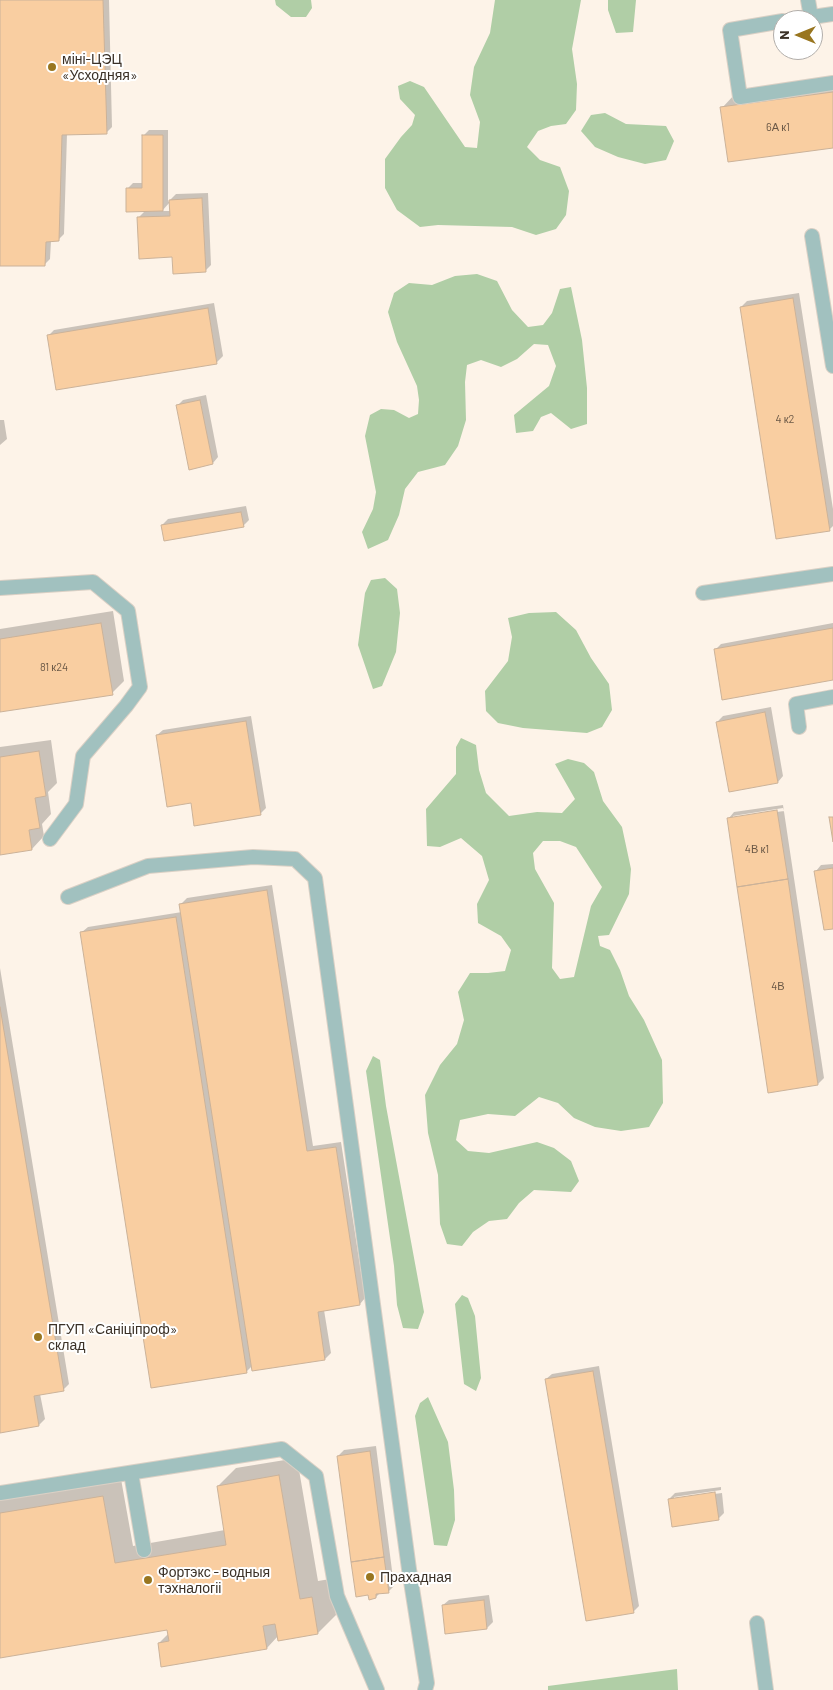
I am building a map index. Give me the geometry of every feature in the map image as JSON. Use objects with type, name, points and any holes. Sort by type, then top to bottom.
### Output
[{"type":"lane","points":[[773,23],[730,30],[740,97],[833,83]]},
{"type":"lane","points":[[812,236],[833,366]]},
{"type":"lane","points":[[703,593],[833,574]]},
{"type":"lane","points":[[0,588],[93,582],[128,611],[140,687],[83,756],[76,804],[50,839]]},
{"type":"lane","points":[[799,727],[796,704],[833,697]]},
{"type":"lane","points":[[68,897],[148,866],[253,857],[295,859],[315,878],[426,1683],[425,1690]]},
{"type":"lane","points":[[0,1493],[282,1449],[316,1476],[337,1596],[376,1690]]},
{"type":"lane","points":[[131,1473],[144,1550]]},
{"type":"lane","points":[[757,1623],[766,1690]]},
{"type":"green space","points":[[275,0],[311,0],[312,8],[306,17],[291,17],[276,5]]},
{"type":"green space","points":[[495,0],[581,0],[572,49],[577,84],[576,110],[566,124],[551,126],[538,131],[527,147],[540,160],[560,167],[569,191],[566,215],[556,229],[536,235],[512,227],[438,225],[420,227],[397,210],[385,188],[385,159],[412,125],[415,115],[400,99],[398,86],[410,81],[424,87],[465,147],[477,148],[480,122],[470,95],[474,67],[490,33]]},
{"type":"green space","points":[[608,0],[636,0],[633,32],[616,33],[608,10]]},
{"type":"green space","points":[[605,113],[626,124],[666,126],[674,141],[666,160],[645,164],[618,157],[595,147],[581,131],[591,115]]},
{"type":"green space","points":[[477,274],[497,281],[512,310],[528,327],[543,325],[552,313],[560,289],[571,287],[582,340],[587,388],[587,424],[571,429],[551,413],[541,417],[533,431],[516,433],[514,415],[549,386],[556,366],[548,345],[534,344],[517,359],[501,367],[481,360],[467,365],[465,382],[466,420],[458,446],[445,465],[418,472],[405,489],[399,515],[388,540],[368,549],[362,532],[373,509],[376,492],[365,436],[370,415],[381,409],[394,410],[409,418],[418,414],[417,386],[397,342],[388,312],[394,293],[409,283],[432,285],[455,276]]},
{"type":"green space","points":[[385,578],[397,589],[400,613],[396,652],[382,686],[373,689],[358,645],[365,593],[371,580]]},
{"type":"green space","points":[[556,612],[576,630],[591,658],[609,684],[612,710],[602,727],[587,733],[523,728],[498,723],[486,711],[485,691],[508,661],[512,637],[508,618],[529,613]]},
{"type":"green space","points":[[461,738],[476,745],[479,770],[486,793],[509,816],[537,812],[562,813],[575,799],[555,764],[568,759],[584,763],[594,772],[603,801],[622,827],[631,869],[629,894],[609,935],[598,936],[600,946],[610,950],[620,970],[629,996],[644,1020],[662,1060],[663,1103],[649,1127],[621,1131],[595,1127],[574,1118],[558,1103],[539,1097],[515,1116],[488,1114],[460,1120],[456,1140],[468,1151],[489,1153],[537,1142],[554,1148],[571,1161],[579,1181],[571,1192],[534,1190],[519,1203],[507,1219],[489,1221],[473,1232],[462,1246],[447,1244],[440,1224],[438,1175],[428,1133],[425,1095],[440,1065],[457,1044],[464,1020],[458,992],[470,973],[505,971],[511,950],[501,936],[478,923],[477,904],[489,880],[482,856],[461,838],[440,847],[427,846],[426,809],[456,774],[456,747]],"holes":[[[543,841],[560,841],[576,847],[602,887],[591,906],[574,977],[560,979],[552,968],[554,903],[535,869],[533,853]]]},
{"type":"green space","points":[[373,1056],[380,1060],[386,1106],[424,1312],[418,1329],[403,1328],[397,1305],[394,1266],[366,1071]]},
{"type":"green space","points":[[462,1295],[468,1298],[475,1316],[481,1378],[476,1391],[464,1384],[455,1304]]},
{"type":"green space","points":[[428,1397],[448,1442],[454,1490],[455,1520],[447,1546],[434,1545],[415,1416],[420,1403]]},
{"type":"green space","points":[[677,1669],[678,1690],[548,1690],[548,1686]]},
{"type":"building","name":"міні-ЦЭЦ «Усходняя»","points":[[0,0],[103,0],[107,134],[62,135],[59,241],[46,242],[45,266],[0,266]]},
{"type":"building","points":[[833,92],[833,148],[728,162],[720,107]]},
{"type":"building","points":[[142,135],[163,135],[163,211],[126,212],[126,188],[142,188]]},
{"type":"building","points":[[202,198],[206,272],[173,274],[172,257],[139,259],[137,217],[170,216],[169,200]]},
{"type":"building","points":[[793,298],[830,531],[776,539],[740,307]]},
{"type":"building","points":[[208,308],[217,364],[56,390],[47,335]]},
{"type":"building","points":[[200,400],[213,464],[189,470],[176,405]]},
{"type":"building","points":[[241,512],[244,527],[164,541],[161,525]]},
{"type":"building","points":[[101,623],[113,695],[0,712],[0,639]]},
{"type":"building","points":[[833,628],[833,680],[722,700],[714,649]]},
{"type":"building","points":[[765,712],[778,783],[729,792],[716,722]]},
{"type":"building","points":[[246,721],[261,815],[194,826],[191,803],[167,807],[156,735]]},
{"type":"building","points":[[39,751],[46,796],[35,798],[40,828],[29,830],[32,850],[0,855],[0,757]]},
{"type":"building","points":[[777,810],[788,879],[737,887],[727,818]]},
{"type":"building","points":[[829,817],[833,817],[833,842]]},
{"type":"building","points":[[833,868],[833,929],[824,930],[814,871]]},
{"type":"building","points":[[788,879],[818,1085],[768,1093],[737,887]]},
{"type":"building","points":[[267,890],[307,1151],[336,1147],[360,1305],[318,1312],[325,1360],[252,1371],[179,904]]},
{"type":"building","points":[[176,917],[247,1373],[151,1388],[80,932]]},
{"type":"building","points":[[0,1007],[64,1391],[34,1396],[39,1426],[0,1433]]},
{"type":"building","points":[[593,1371],[634,1613],[586,1621],[545,1379]]},
{"type":"building","points":[[370,1451],[384,1557],[351,1562],[337,1456]]},
{"type":"building","name":"Фортэкс - водныя тэхналогіі","points":[[279,1475],[300,1599],[312,1597],[318,1634],[278,1641],[275,1624],[263,1626],[267,1649],[161,1667],[158,1643],[169,1641],[167,1630],[0,1658],[0,1513],[103,1496],[115,1563],[226,1545],[217,1486]]},
{"type":"building","points":[[715,1492],[719,1520],[672,1527],[668,1499]]},
{"type":"building","name":"Прахадная","points":[[384,1557],[389,1593],[376,1594],[376,1598],[369,1600],[368,1595],[356,1597],[351,1562]]},
{"type":"building","points":[[484,1600],[487,1629],[445,1634],[442,1605]]},
{"type":"place","name":"міні-ЦЭЦ «Усходняя»","points":[[52,67]]},
{"type":"place","name":"ПГУП «Саніціпроф» склад","points":[[38,1337]]},
{"type":"place","name":"Прахадная","points":[[370,1577]]},
{"type":"place","name":"Фортэкс - водныя тэхналогіі","points":[[148,1580]]}]
